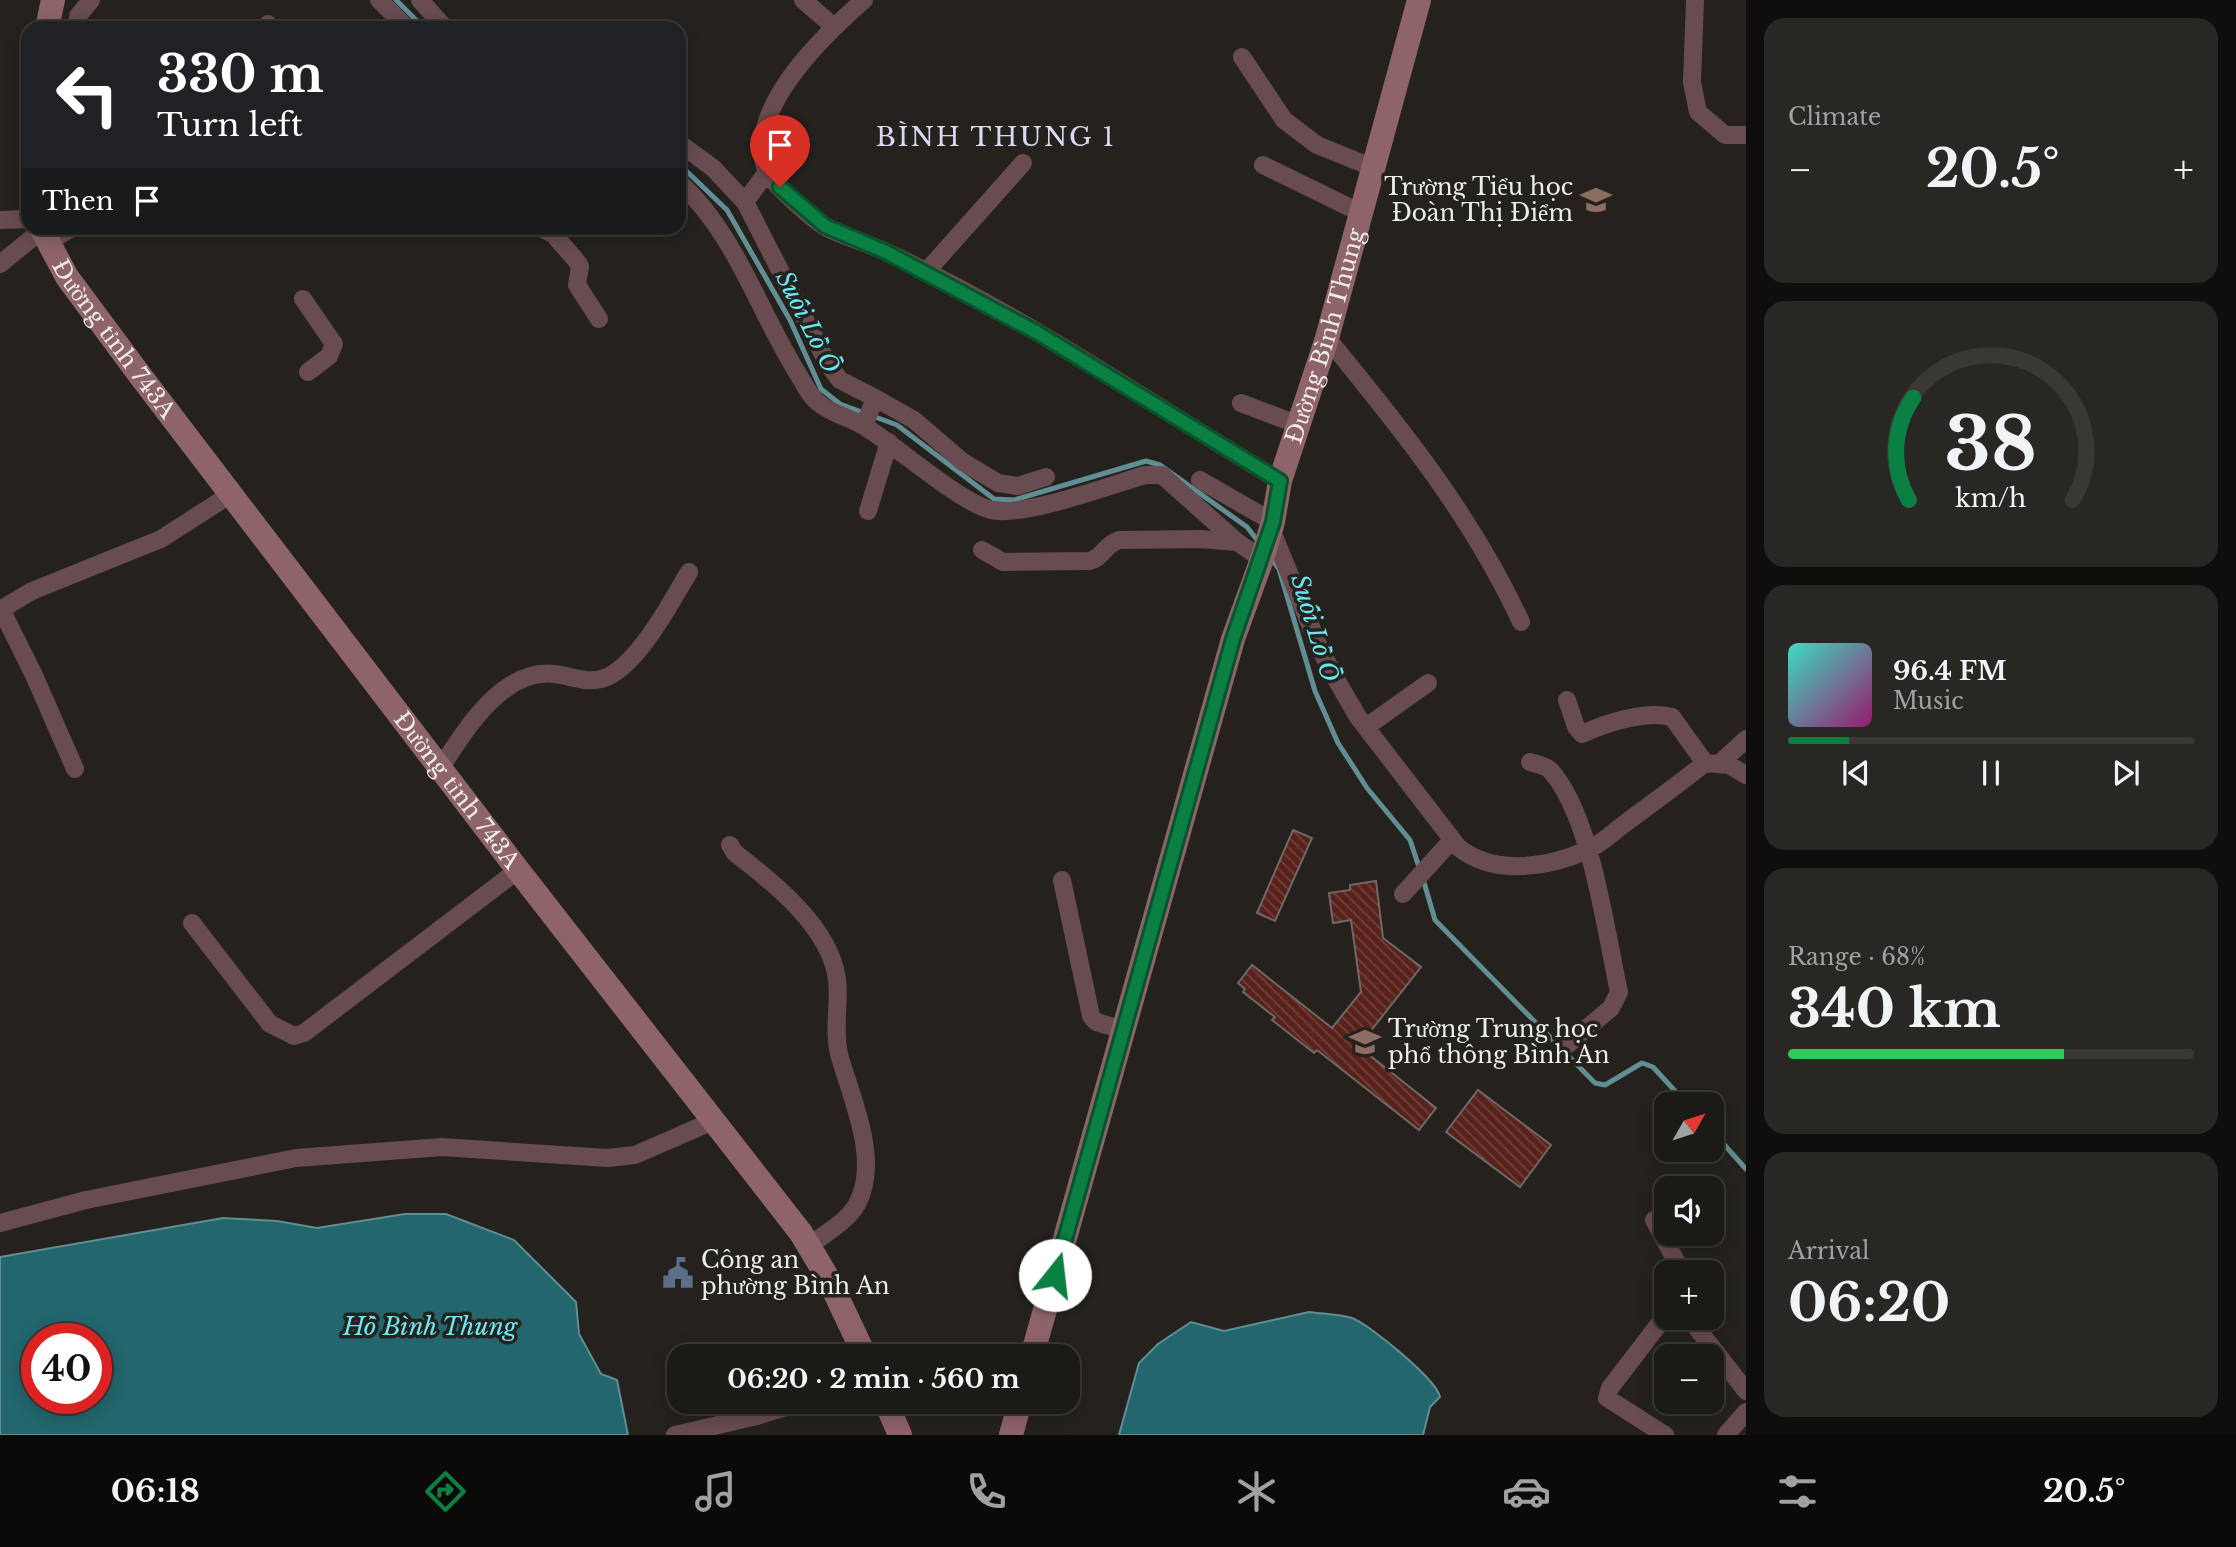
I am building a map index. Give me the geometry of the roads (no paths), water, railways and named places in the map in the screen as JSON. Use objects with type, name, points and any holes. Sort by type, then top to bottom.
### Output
[{"type":"main road","points":[[48,21],[53,0]]},
{"type":"main road","name":"Đường Bình Thung","points":[[1035,1344],[1233,639],[1268,539],[1280,481],[1327,338],[1419,0]]},
{"type":"main road","name":"Đường tỉnh 743A","points":[[43,235],[67,277],[231,494],[809,1246],[829,1280],[859,1344]]},
{"type":"main road","points":[[891,1414],[900,1435]]},
{"type":"main road","points":[[1011,1435],[1017,1414]]},
{"type":"street","points":[[78,21],[78,16],[91,0]]},
{"type":"street","points":[[379,0],[400,21]]},
{"type":"street","points":[[420,0],[439,21]]},
{"type":"street","points":[[803,0],[833,26]]},
{"type":"street","points":[[864,0],[833,26],[779,94],[769,113],[762,151],[767,172],[825,226],[926,272],[1038,333],[1280,481]]},
{"type":"street","points":[[1695,0],[1692,82],[1698,112],[1725,135],[1746,135]]},
{"type":"street","points":[[1242,57],[1284,120],[1317,145],[1374,168]]},
{"type":"street","points":[[686,148],[713,167],[745,202],[828,364],[840,380],[874,401],[914,420],[963,462],[990,480],[1018,486],[1046,477]]},
{"type":"street","points":[[926,272],[1023,163]]},
{"type":"street","points":[[1263,165],[1361,213]]},
{"type":"street","points":[[745,202],[767,172]]},
{"type":"street","points":[[686,188],[705,205],[816,402],[832,413],[864,426],[954,490],[991,510],[1027,508],[1145,475],[1162,475],[1237,542]]},
{"type":"street","points":[[0,220],[21,225]]},
{"type":"street","points":[[0,264],[34,235]]},
{"type":"street","points":[[554,235],[580,265],[577,285],[599,319]]},
{"type":"street","points":[[303,299],[334,344],[329,356],[308,372]]},
{"type":"street","points":[[1327,338],[1408,437],[1438,479],[1492,561],[1521,622]]},
{"type":"street","points":[[864,426],[874,401]]},
{"type":"street","points":[[1241,403],[1299,425]]},
{"type":"street","points":[[868,511],[889,442]]},
{"type":"street","points":[[1200,480],[1268,539],[1320,649],[1366,727],[1452,840],[1470,857],[1486,864],[1509,866],[1546,863],[1589,850],[1746,739]]},
{"type":"street","points":[[75,769],[44,695],[0,609],[32,591],[161,539],[231,494]]},
{"type":"street","points":[[982,550],[1003,562],[1089,561],[1098,557],[1108,544],[1119,540],[1200,539],[1237,542],[1268,539]]},
{"type":"street","points":[[440,769],[478,713],[504,691],[528,677],[553,673],[591,681],[617,672],[670,604],[688,572]]},
{"type":"street","points":[[1366,727],[1428,683]]},
{"type":"street","points":[[1567,700],[1576,727],[1582,734],[1598,726],[1661,714],[1672,717],[1712,763],[1729,765],[1746,775]]},
{"type":"street","points":[[1530,762],[1549,769],[1572,807],[1589,850],[1619,992],[1611,1008],[1567,1045]]},
{"type":"street","points":[[1408,890],[1452,840]]},
{"type":"street","points":[[730,845],[735,853],[787,894],[819,936],[837,977],[838,1050],[861,1133],[865,1182],[856,1206],[809,1246]]},
{"type":"street","points":[[192,923],[270,1024],[294,1036],[304,1033],[518,870]]},
{"type":"street","points":[[1062,880],[1091,1016],[1096,1022],[1124,1030]]},
{"type":"street","points":[[0,1223],[86,1200],[296,1158],[442,1147],[607,1158],[635,1155],[713,1121]]},
{"type":"street","points":[[1654,1330],[1610,1388],[1607,1398],[1665,1435]]},
{"type":"street","points":[[1698,1330],[1746,1391]]},
{"type":"street","points":[[1726,1435],[1746,1412]]},
{"type":"street","points":[[677,1435],[763,1414]]},
{"type":"water","name":"Hồ Bình Thung","points":[[405,1214],[446,1214],[514,1240],[576,1302],[579,1334],[601,1374],[617,1380],[628,1435],[0,1435],[0,1257],[223,1218],[277,1221],[317,1228]]},
{"type":"water","points":[[1309,1312],[1347,1317],[1361,1322],[1401,1353],[1427,1378],[1440,1397],[1430,1407],[1423,1435],[1119,1435],[1139,1363],[1158,1344],[1191,1322],[1224,1331]]},
{"type":"waterway","name":"Suối Lồ Ồ","points":[[396,0],[417,21]]},
{"type":"waterway","name":"Suối Lồ Ồ","points":[[686,171],[727,210],[790,320],[821,389],[840,404],[897,425],[994,499],[1014,500],[1146,461],[1160,465],[1247,527],[1258,541]]},
{"type":"waterway","name":"Suối Lồ Ồ","points":[[1271,558],[1279,569],[1315,691],[1338,743],[1367,788],[1410,840],[1420,870]]},
{"type":"waterway","name":"Suối Lồ Ồ","points":[[1423,879],[1435,920],[1595,1083],[1605,1085],[1642,1063],[1653,1067],[1676,1092]]},
{"type":"waterway","name":"Suối Lồ Ồ","points":[[1724,1144],[1746,1169]]},
{"type":"place","name":"Trường Tiểu học Đoàn Thị Điểm","points":[[1596,200]]},
{"type":"place","name":"Trường Trung học phổ thông Bình An","points":[[1365,1042]]},
{"type":"place","name":"Công an phường Bình An","points":[[678,1273]]},
{"type":"district","name":"BÌNH THUNG 1","points":[[996,137]]}]
